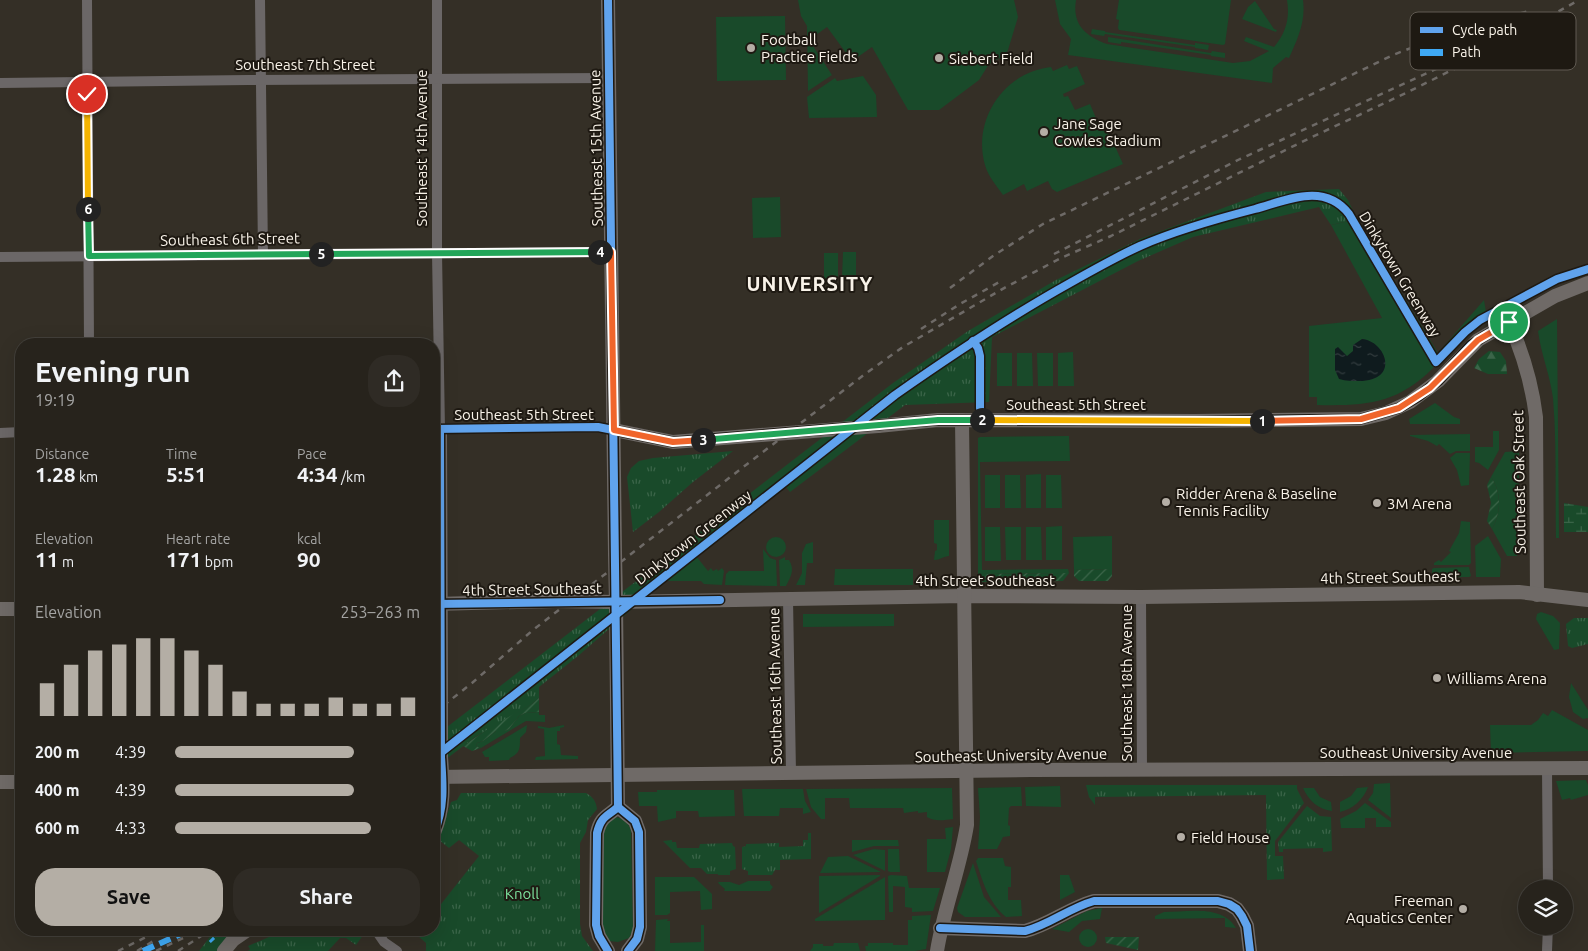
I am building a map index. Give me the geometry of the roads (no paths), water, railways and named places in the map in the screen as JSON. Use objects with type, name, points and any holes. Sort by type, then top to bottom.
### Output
[{"type":"street","points":[[87,0],[89,338]]},
{"type":"street","points":[[260,0],[262,255]]},
{"type":"street","name":"Southeast 14th Avenue","points":[[437,0],[437,338]]},
{"type":"street","name":"Southeast 15th Avenue","points":[[608,0],[616,602],[616,775],[618,807]]},
{"type":"street","name":"Southeast 7th Street","points":[[0,83],[262,79],[609,78]]},
{"type":"street","name":"Southeast 6th Street","points":[[0,257],[611,252]]},
{"type":"street","points":[[1509,322],[1555,296],[1588,283]]},
{"type":"street","name":"Southeast 5th Street","points":[[440,429],[598,427],[673,442],[938,420],[1213,421],[1361,419],[1399,408],[1419,396],[1438,381],[1471,345],[1509,322]]},
{"type":"street","name":"Southeast Oak Street","points":[[1509,322],[1533,392],[1536,417],[1537,595]]},
{"type":"street","points":[[937,951],[940,928],[962,854],[966,825],[962,420]]},
{"type":"street","points":[[0,433],[15,432]]},
{"type":"street","name":"4th Street Southeast","points":[[440,604],[964,596],[1141,597],[1518,592],[1537,595]]},
{"type":"street","points":[[1537,595],[1588,600]]},
{"type":"street","name":"Southeast 18th Avenue","points":[[1141,597],[1142,770]]},
{"type":"street","name":"Southeast 16th Avenue","points":[[788,599],[792,773]]},
{"type":"street","points":[[0,609],[15,609]]},
{"type":"street","name":"Southeast 14th Avenue","points":[[440,660],[440,764]]},
{"type":"street","points":[[1548,880],[1546,768],[1588,762]]},
{"type":"street","name":"Southeast University Avenue","points":[[440,777],[1588,768]]},
{"type":"street","points":[[0,782],[15,782]]},
{"type":"street","name":"Southeast 14th Avenue","points":[[440,803],[440,818]]},
{"type":"street","points":[[608,951],[599,936],[596,925],[597,833],[599,823],[605,815],[618,807],[629,814],[635,821],[639,832],[640,927],[637,939],[628,951]]},
{"type":"street","points":[[940,928],[1025,931],[1038,928],[1079,905],[1094,901],[1209,899],[1229,904],[1237,909],[1247,926],[1250,951]]},
{"type":"street","points":[[1547,951],[1548,935]]},
{"type":"street","points":[[224,951],[239,936]]},
{"type":"street","points":[[380,936],[384,942],[398,951]]},
{"type":"water","points":[[1362,339],[1378,346],[1383,353],[1385,368],[1381,375],[1372,379],[1356,381],[1339,379],[1335,370],[1335,349],[1338,347],[1347,356],[1353,351],[1353,345]]},
{"type":"railway","points":[[1557,12],[1579,0]]},
{"type":"railway","points":[[1525,12],[1532,10]]},
{"type":"railway","points":[[950,288],[993,256],[1043,224],[1410,48]]},
{"type":"railway","points":[[1054,254],[1240,159],[1434,70]]},
{"type":"railway","points":[[440,708],[533,630],[742,468],[903,347],[1006,287],[1061,258],[1111,236],[1452,70]]},
{"type":"railway","points":[[921,329],[1003,280]]},
{"type":"railway","points":[[118,951],[148,936]]},
{"type":"railway","points":[[156,951],[187,936]]},
{"type":"railway","points":[[178,951],[201,936]]},
{"type":"railway","points":[[137,951],[155,940]]},
{"type":"place","name":"Football Practice Fields","points":[[751,48]]},
{"type":"place","name":"Siebert Field","points":[[939,58]]},
{"type":"place","name":"Jane Sage Cowles Stadium","points":[[1044,132]]},
{"type":"place","name":"Ridder Arena & Baseline Tennis Facility","points":[[1166,502]]},
{"type":"place","name":"3M Arena","points":[[1377,503]]},
{"type":"place","name":"Williams Arena","points":[[1437,678]]},
{"type":"place","name":"Field House","points":[[1181,837]]},
{"type":"place","name":"Freeman Aquatics Center","points":[[1463,909]]},
{"type":"district","name":"UNIVERSITY","points":[[810,283]]},
{"type":"park label","name":"Knoll","points":[[522,893]]}]
